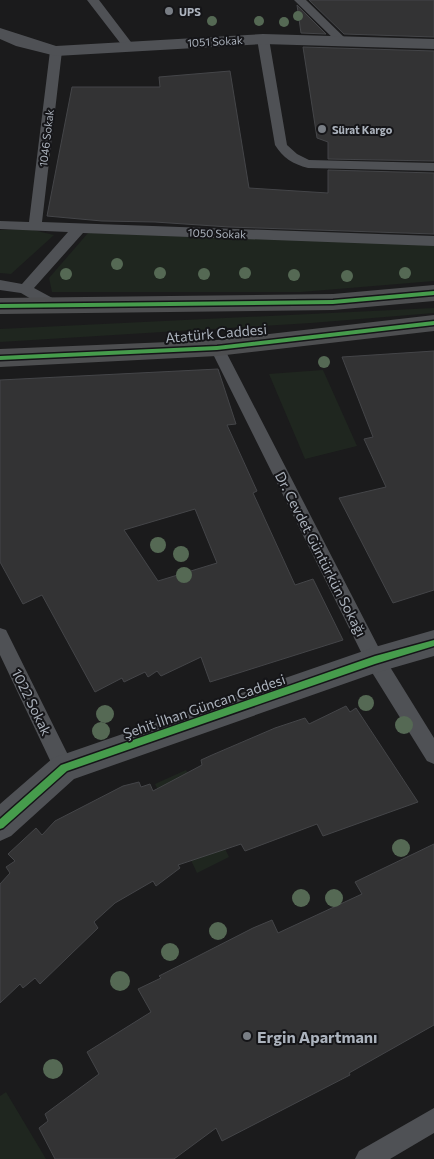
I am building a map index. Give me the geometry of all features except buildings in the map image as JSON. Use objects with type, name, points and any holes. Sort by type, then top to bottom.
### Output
[{"type":"main road","name":"Atatürk Caddesi","points":[[0,306],[333,302],[434,293]]},
{"type":"main road","name":"Atatürk Caddesi","points":[[0,358],[217,348],[340,332],[434,323]]},
{"type":"street","name":"1051 Sokak","points":[[0,33],[22,42],[56,51],[263,39],[434,44]]},
{"type":"street","name":"Şehit İlhan Güncan Caddesi","points":[[0,825],[64,768],[375,660],[434,643]]},
{"type":"lane","points":[[93,0],[128,46]]},
{"type":"lane","points":[[300,0],[343,42]]},
{"type":"lane","points":[[263,39],[281,145],[287,154],[296,160],[308,164],[434,167]]},
{"type":"lane","name":"1046 Sokak","points":[[35,226],[56,51]]},
{"type":"lane","name":"1050 Sokak","points":[[0,225],[434,241]]},
{"type":"lane","points":[[25,289],[80,227]]},
{"type":"lane","points":[[0,285],[25,289],[53,305]]},
{"type":"lane","name":"Dr. Cevdet Güntürkün Sokağı","points":[[217,348],[375,660],[434,755]]},
{"type":"lane","name":"1022 Sokak","points":[[0,636],[64,768]]},
{"type":"lane","points":[[368,1159],[434,1120]]},
{"type":"shaded area","points":[[29,229],[54,235],[11,274],[0,273],[0,230]]},
{"type":"shaded area","points":[[88,233],[434,243],[434,281],[301,292],[52,292],[49,278]]},
{"type":"shaded area","points":[[434,308],[434,313],[311,323],[0,342],[0,329]]},
{"type":"shaded area","points":[[323,370],[357,446],[305,459],[269,374]]},
{"type":"shaded area","points":[[186,770],[229,857],[197,873],[155,784]]},
{"type":"shaded area","points":[[6,1092],[46,1159],[0,1159],[0,1096]]},
{"type":"cycle path","points":[[0,306],[333,302],[434,293]]},
{"type":"cycle path","points":[[0,358],[217,348],[434,323]]},
{"type":"cycle path","points":[[0,825],[64,768],[375,660],[434,643]]},
{"type":"place","name":"UPS","points":[[169,11]]},
{"type":"place","name":"Sürat Kargo","points":[[322,129]]},
{"type":"place","name":"Ergin Apartmanı","points":[[247,1036]]}]
